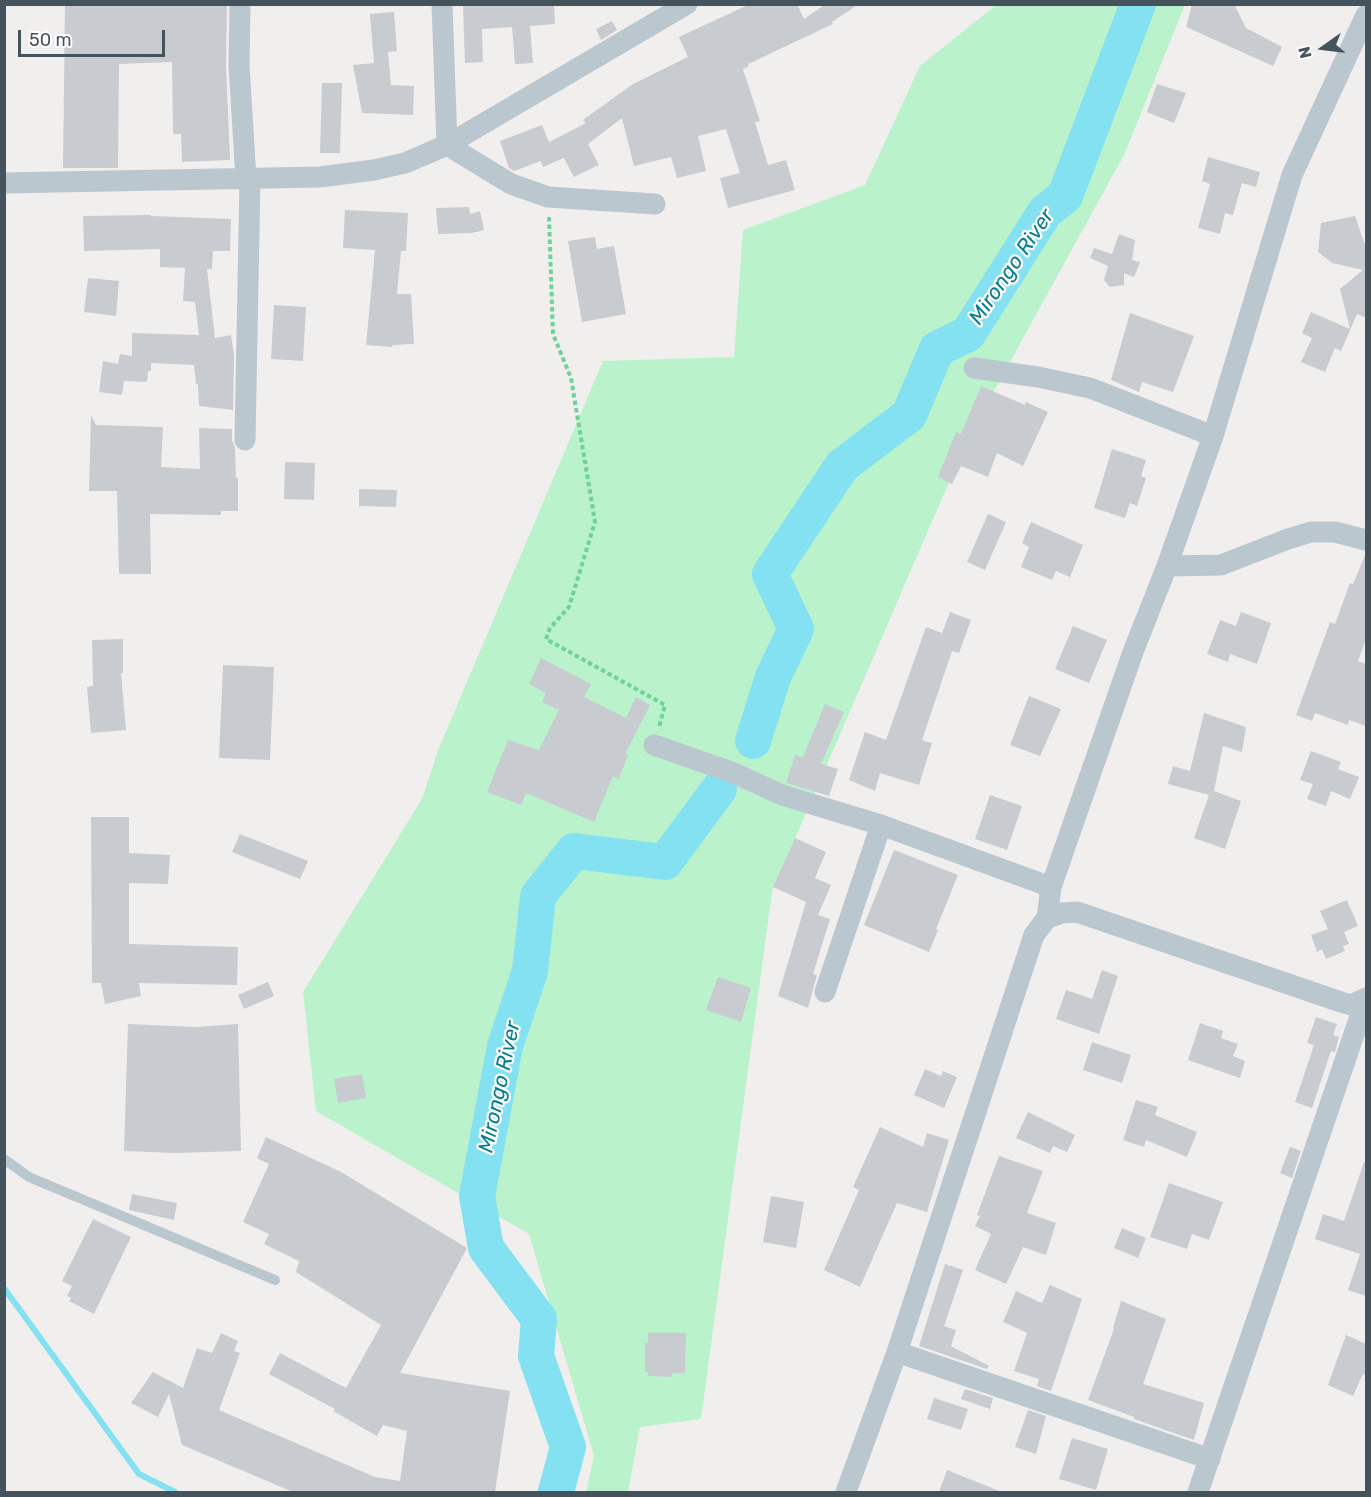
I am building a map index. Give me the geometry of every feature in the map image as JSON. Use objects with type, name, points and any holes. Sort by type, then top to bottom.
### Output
[{"type":"street","points":[[240,4],[239,65],[248,179],[245,440]]},
{"type":"street","points":[[442,4],[447,146]]},
{"type":"street","points":[[4,183],[320,177],[374,170],[405,163],[447,146],[687,4]]},
{"type":"street","points":[[846,1492],[897,1352],[1034,935],[1047,918],[1051,887],[1133,652],[1167,566],[1213,436],[1292,176],[1366,15]]},
{"type":"street","points":[[447,146],[511,184],[548,197],[655,204]]},
{"type":"street","points":[[974,368],[1038,377],[1090,388],[1213,436]]},
{"type":"street","points":[[1167,566],[1221,566],[1311,532],[1335,532],[1366,540]]},
{"type":"street","points":[[654,745],[734,772],[782,795],[880,825],[1051,887]]},
{"type":"street","points":[[825,992],[880,825]]},
{"type":"street","points":[[1047,918],[1062,913],[1077,912],[1341,1002],[1351,1005],[1365,1003],[1198,1492]]},
{"type":"street","points":[[897,1352],[1210,1459]]},
{"type":"lane","points":[[4,1160],[29,1177],[275,1280]]},
{"type":"path","points":[[548,197],[553,334],[571,378],[595,522],[569,607],[550,628],[546,639],[665,705],[654,745]]},
{"type":"green space","points":[[996,5],[1185,5],[1124,155],[968,438],[772,892],[701,1419],[640,1427],[628,1492],[586,1492],[594,1456],[529,1234],[316,1111],[303,992],[422,799],[439,748],[603,361],[734,357],[743,230],[865,185],[920,66]]},
{"type":"building","points":[[65,4],[227,4],[226,65],[230,160],[182,162],[181,134],[173,134],[172,62],[119,64],[118,168],[63,168]]},
{"type":"building","points":[[463,4],[554,4],[555,24],[530,26],[533,63],[515,64],[512,27],[482,29],[483,62],[465,63]]},
{"type":"building","points":[[750,4],[797,4],[804,19],[826,4],[859,4],[832,22],[833,24],[748,64],[749,66],[743,69],[760,121],[755,122],[768,165],[786,160],[795,190],[728,208],[720,178],[740,173],[726,129],[698,136],[706,171],[677,178],[671,157],[634,166],[622,118],[588,144],[599,165],[574,177],[564,158],[543,167],[541,161],[514,171],[509,168],[500,141],[542,125],[549,142],[586,123],[583,120],[633,84],[688,57],[679,37]]},
{"type":"building","points":[[1192,4],[1234,4],[1246,28],[1282,47],[1273,66],[1186,27]]},
{"type":"building","points":[[394,12],[397,51],[388,52],[391,85],[414,86],[413,115],[362,113],[353,65],[374,63],[370,14]]},
{"type":"building","points":[[612,21],[617,30],[601,40],[596,29]]},
{"type":"building","points":[[322,83],[342,83],[340,153],[320,153]]},
{"type":"building","points":[[1157,84],[1186,93],[1174,123],[1147,112]]},
{"type":"building","points":[[1208,157],[1260,172],[1256,187],[1242,183],[1233,215],[1225,213],[1220,234],[1198,228],[1210,184],[1202,181]]},
{"type":"building","points":[[469,207],[470,214],[480,211],[484,230],[472,233],[438,234],[436,208]]},
{"type":"building","points":[[345,210],[408,213],[406,251],[401,251],[397,294],[411,294],[414,344],[392,345],[392,347],[366,345],[375,250],[343,248]]},
{"type":"building","points":[[151,215],[231,219],[230,251],[213,251],[212,269],[207,269],[215,338],[231,335],[234,356],[233,410],[199,406],[194,365],[151,363],[147,382],[124,381],[122,395],[99,392],[103,361],[118,364],[120,354],[132,356],[132,333],[199,335],[195,302],[183,301],[185,268],[160,267],[160,249],[84,251],[83,216]]},
{"type":"building","points":[[1355,216],[1366,248],[1366,318],[1357,314],[1341,351],[1335,348],[1325,372],[1301,362],[1312,338],[1302,333],[1311,312],[1350,329],[1340,289],[1363,270],[1332,263],[1318,252],[1321,223]]},
{"type":"building","points":[[1119,234],[1135,240],[1132,260],[1140,262],[1134,277],[1124,273],[1124,285],[1110,287],[1104,280],[1108,266],[1090,258],[1094,248],[1112,254]]},
{"type":"building","points":[[595,237],[597,249],[614,246],[626,314],[582,322],[568,241]]},
{"type":"building","points":[[88,278],[119,281],[116,316],[84,312]]},
{"type":"building","points":[[274,305],[306,307],[303,361],[271,359]]},
{"type":"building","points":[[1130,313],[1194,336],[1173,392],[1142,382],[1139,392],[1111,380]]},
{"type":"building","points":[[981,386],[1048,412],[1023,466],[997,453],[988,477],[961,466],[952,484],[938,477],[956,432],[961,434]]},
{"type":"building","points":[[91,415],[96,425],[163,427],[161,467],[200,469],[199,428],[232,429],[236,478],[238,478],[238,511],[221,511],[221,515],[150,514],[151,574],[119,574],[117,491],[89,491]]},
{"type":"building","points":[[1112,449],[1146,460],[1141,476],[1146,478],[1137,506],[1130,503],[1125,518],[1094,508]]},
{"type":"building","points":[[285,462],[315,463],[314,500],[284,499]]},
{"type":"building","points":[[359,489],[397,490],[396,507],[359,506]]},
{"type":"building","points":[[988,514],[1006,522],[985,570],[967,562]]},
{"type":"building","points":[[1031,522],[1083,545],[1070,577],[1056,571],[1052,580],[1021,567],[1029,547],[1022,543]]},
{"type":"building","points":[[1366,553],[1366,639],[1358,661],[1366,664],[1366,726],[1349,720],[1348,725],[1315,713],[1312,721],[1296,715],[1330,622],[1335,624],[1350,583],[1353,584]]},
{"type":"building","points":[[950,612],[971,620],[959,653],[952,651],[922,740],[932,743],[919,785],[880,773],[875,791],[849,780],[865,732],[886,740],[926,627],[942,633]]},
{"type":"building","points":[[1241,612],[1271,623],[1257,664],[1230,654],[1228,662],[1207,654],[1220,620],[1236,626]]},
{"type":"building","points":[[1073,626],[1107,640],[1089,683],[1055,669]]},
{"type":"building","points":[[123,639],[123,673],[121,673],[126,730],[91,733],[87,687],[93,686],[92,640]]},
{"type":"building","points":[[541,658],[591,684],[584,697],[626,718],[636,697],[650,705],[625,754],[628,755],[619,779],[613,776],[594,822],[526,793],[521,805],[487,792],[508,740],[539,750],[559,710],[542,702],[546,693],[529,684]]},
{"type":"building","points":[[223,665],[274,667],[270,760],[219,758]]},
{"type":"building","points":[[1029,696],[1061,709],[1040,756],[1010,745]]},
{"type":"building","points":[[825,704],[844,712],[821,764],[838,769],[829,796],[786,783],[795,755],[803,757]]},
{"type":"building","points":[[1204,713],[1246,727],[1242,752],[1223,746],[1214,791],[1241,801],[1225,849],[1194,838],[1209,795],[1168,784],[1173,766],[1190,771]]},
{"type":"building","points":[[1311,751],[1341,762],[1338,769],[1359,777],[1350,799],[1331,791],[1326,806],[1307,799],[1313,784],[1300,780]]},
{"type":"building","points":[[990,795],[1022,806],[1007,850],[975,839]]},
{"type":"building","points":[[91,817],[129,817],[129,853],[170,855],[168,884],[129,883],[129,944],[238,947],[237,985],[139,983],[141,996],[105,1004],[101,983],[92,983]]},
{"type":"building","points":[[240,834],[308,861],[300,879],[232,852]]},
{"type":"building","points":[[795,838],[826,852],[815,878],[831,885],[818,915],[830,919],[813,974],[817,975],[808,1008],[778,996],[806,902],[773,887]]},
{"type":"building","points":[[894,850],[958,875],[929,952],[864,925]]},
{"type":"building","points":[[1347,900],[1358,926],[1344,932],[1349,944],[1343,946],[1345,951],[1326,959],[1322,949],[1317,952],[1311,935],[1328,929],[1320,911]]},
{"type":"building","points":[[1102,970],[1118,976],[1099,1034],[1056,1019],[1066,990],[1092,999]]},
{"type":"building","points":[[718,977],[751,988],[741,1022],[706,1010]]},
{"type":"building","points":[[268,982],[274,996],[244,1009],[238,995]]},
{"type":"building","points":[[1316,1017],[1337,1024],[1333,1035],[1339,1037],[1335,1052],[1331,1051],[1312,1108],[1295,1102],[1314,1045],[1307,1043]]},
{"type":"building","points":[[1200,1023],[1223,1031],[1221,1038],[1238,1044],[1233,1056],[1245,1061],[1240,1078],[1188,1060]]},
{"type":"building","points":[[128,1024],[195,1027],[238,1024],[241,1151],[176,1153],[124,1151]]},
{"type":"building","points":[[1092,1042],[1131,1055],[1122,1083],[1083,1070]]},
{"type":"building","points":[[925,1069],[941,1076],[943,1071],[957,1077],[944,1108],[914,1095]]},
{"type":"building","points":[[362,1074],[366,1098],[338,1103],[334,1079]]},
{"type":"building","points":[[1136,1100],[1158,1107],[1155,1115],[1197,1132],[1187,1157],[1146,1140],[1144,1147],[1123,1140]]},
{"type":"building","points":[[1028,1112],[1075,1135],[1067,1152],[1053,1146],[1050,1153],[1016,1138]]},
{"type":"building","points":[[880,1127],[923,1147],[927,1133],[949,1140],[927,1212],[897,1203],[860,1287],[824,1270],[859,1190],[853,1187]]},
{"type":"building","points":[[266,1137],[341,1172],[467,1248],[400,1373],[510,1391],[495,1492],[293,1492],[182,1445],[169,1394],[158,1417],[131,1403],[153,1372],[183,1388],[197,1348],[212,1353],[221,1333],[238,1341],[234,1351],[240,1353],[219,1410],[375,1477],[400,1481],[407,1431],[383,1425],[377,1436],[333,1411],[335,1409],[269,1374],[280,1353],[346,1388],[381,1325],[296,1272],[299,1261],[264,1244],[269,1234],[243,1222],[269,1164],[257,1158]]},
{"type":"building","points":[[1290,1147],[1301,1151],[1292,1178],[1280,1173]]},
{"type":"building","points":[[999,1156],[1043,1171],[1027,1213],[1056,1223],[1046,1255],[1023,1247],[1006,1284],[975,1270],[991,1234],[975,1226],[980,1216],[977,1215]]},
{"type":"building","points":[[1364,1162],[1366,1163],[1366,1296],[1348,1290],[1360,1254],[1315,1239],[1323,1214],[1344,1221]]},
{"type":"building","points":[[1169,1183],[1223,1202],[1209,1240],[1192,1234],[1187,1249],[1150,1237]]},
{"type":"building","points":[[132,1194],[177,1203],[174,1220],[129,1210]]},
{"type":"building","points":[[771,1196],[804,1202],[796,1248],[763,1242]]},
{"type":"building","points":[[93,1219],[131,1237],[94,1314],[69,1301],[71,1298],[67,1296],[72,1286],[62,1281]]},
{"type":"building","points":[[1122,1228],[1146,1238],[1138,1258],[1114,1248]]},
{"type":"building","points":[[945,1264],[963,1270],[944,1326],[956,1330],[951,1346],[989,1366],[987,1369],[919,1346]]},
{"type":"building","points":[[1050,1285],[1082,1299],[1051,1391],[1037,1386],[1039,1379],[1014,1371],[1027,1333],[1003,1322],[1016,1291],[1042,1303]]},
{"type":"building","points":[[1121,1301],[1166,1319],[1143,1384],[1204,1403],[1194,1440],[1088,1400],[1114,1329]]},
{"type":"building","points":[[648,1333],[686,1333],[685,1373],[672,1373],[672,1377],[648,1376],[648,1372],[645,1372],[645,1343],[648,1343]]},
{"type":"building","points":[[1346,1335],[1366,1344],[1366,1376],[1363,1374],[1353,1396],[1328,1385]]},
{"type":"building","points":[[965,1389],[993,1398],[990,1409],[961,1399]]},
{"type":"building","points":[[934,1398],[968,1409],[961,1430],[927,1419]]},
{"type":"building","points":[[1028,1410],[1046,1416],[1036,1454],[1015,1447]]},
{"type":"building","points":[[1072,1438],[1108,1449],[1096,1490],[1059,1479]]},
{"type":"building","points":[[947,1470],[1002,1492],[939,1492]]},
{"type":"waterway","name":"Mirongo River","points":[[753,741],[773,677],[796,629],[770,574],[842,466],[909,415],[937,349],[968,334],[1045,212],[1065,196],[1138,4]]},
{"type":"waterway","name":"Mirongo River","points":[[556,1492],[568,1447],[536,1356],[539,1319],[486,1248],[477,1196],[505,1046],[530,971],[538,896],[574,851],[665,862],[719,789]]},
{"type":"waterway","points":[[4,1288],[139,1474],[175,1492]]}]
